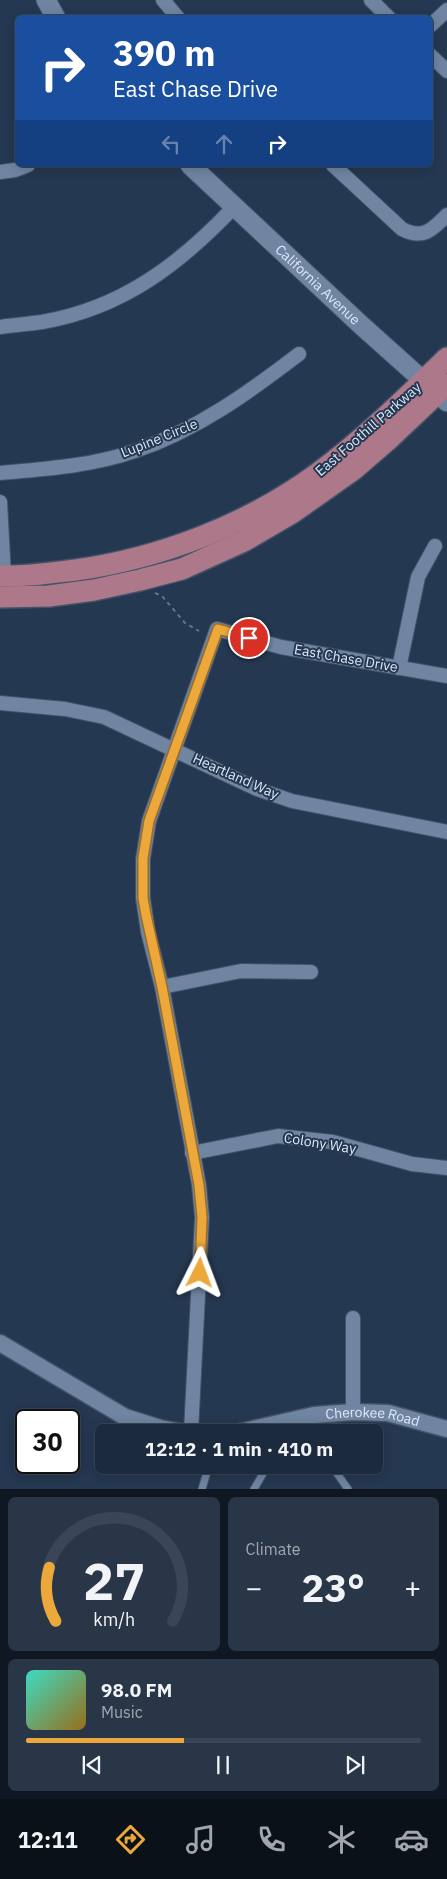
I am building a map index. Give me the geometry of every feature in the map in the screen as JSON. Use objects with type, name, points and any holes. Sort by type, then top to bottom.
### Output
[{"type":"main road","points":[[46,0],[54,15]]},
{"type":"main road","name":"California Avenue","points":[[192,167],[334,300],[439,390]]},
{"type":"main road","name":"East Foothill Parkway","points":[[0,597],[49,596],[94,590],[140,580],[182,569],[235,545],[292,513],[353,470],[439,390],[447,358]]},
{"type":"main road","name":"East Foothill Parkway","points":[[1,579],[101,566],[142,557],[181,544],[224,526],[259,509],[315,475],[337,458],[439,390]]},
{"type":"street","points":[[163,0],[176,15]]},
{"type":"street","points":[[370,0],[386,15]]},
{"type":"street","points":[[433,23],[447,10]]},
{"type":"street","points":[[433,58],[447,71]]},
{"type":"street","points":[[0,172],[23,167]]},
{"type":"street","points":[[335,167],[402,229],[411,233],[422,234],[433,228],[447,215]]},
{"type":"street","points":[[0,327],[51,320],[77,314],[115,299],[169,267],[199,243],[235,206]]},
{"type":"street","name":"Lupine Circle","points":[[0,473],[73,466],[135,451],[200,423],[248,393],[299,354]]},
{"type":"street","points":[[0,502],[1,579]]},
{"type":"street","points":[[399,668],[418,577],[435,546]]},
{"type":"street","name":"East Chase Drive","points":[[174,749],[218,629],[281,646],[447,676]]},
{"type":"street","name":"Heartland Way","points":[[0,703],[65,709],[104,717],[257,789],[292,801],[447,832]]},
{"type":"street","points":[[174,749],[149,821],[143,858],[143,898],[148,932],[162,987],[199,1185],[202,1217],[191,1424]]},
{"type":"street","points":[[162,987],[241,971],[311,972]]},
{"type":"street","name":"Colony Way","points":[[192,1153],[278,1136],[333,1142],[412,1164],[447,1168]]},
{"type":"street","points":[[353,1318],[353,1412]]},
{"type":"street","points":[[0,1343],[125,1417],[147,1424]]},
{"type":"street","name":"Cherokee Road","points":[[285,1424],[314,1414],[388,1413],[447,1429]]},
{"type":"lane","points":[[306,1417],[308,1424]]},
{"type":"lane","points":[[202,1489],[206,1474]]},
{"type":"lane","points":[[254,1489],[263,1474]]},
{"type":"lane","points":[[337,1474],[348,1489]]},
{"type":"path","points":[[152,592],[162,596],[184,623],[198,631]]},
{"type":"route","points":[[200,1273],[202,1217],[199,1185],[162,987],[148,932],[143,898],[143,858],[149,821],[218,629],[249,638]]}]
